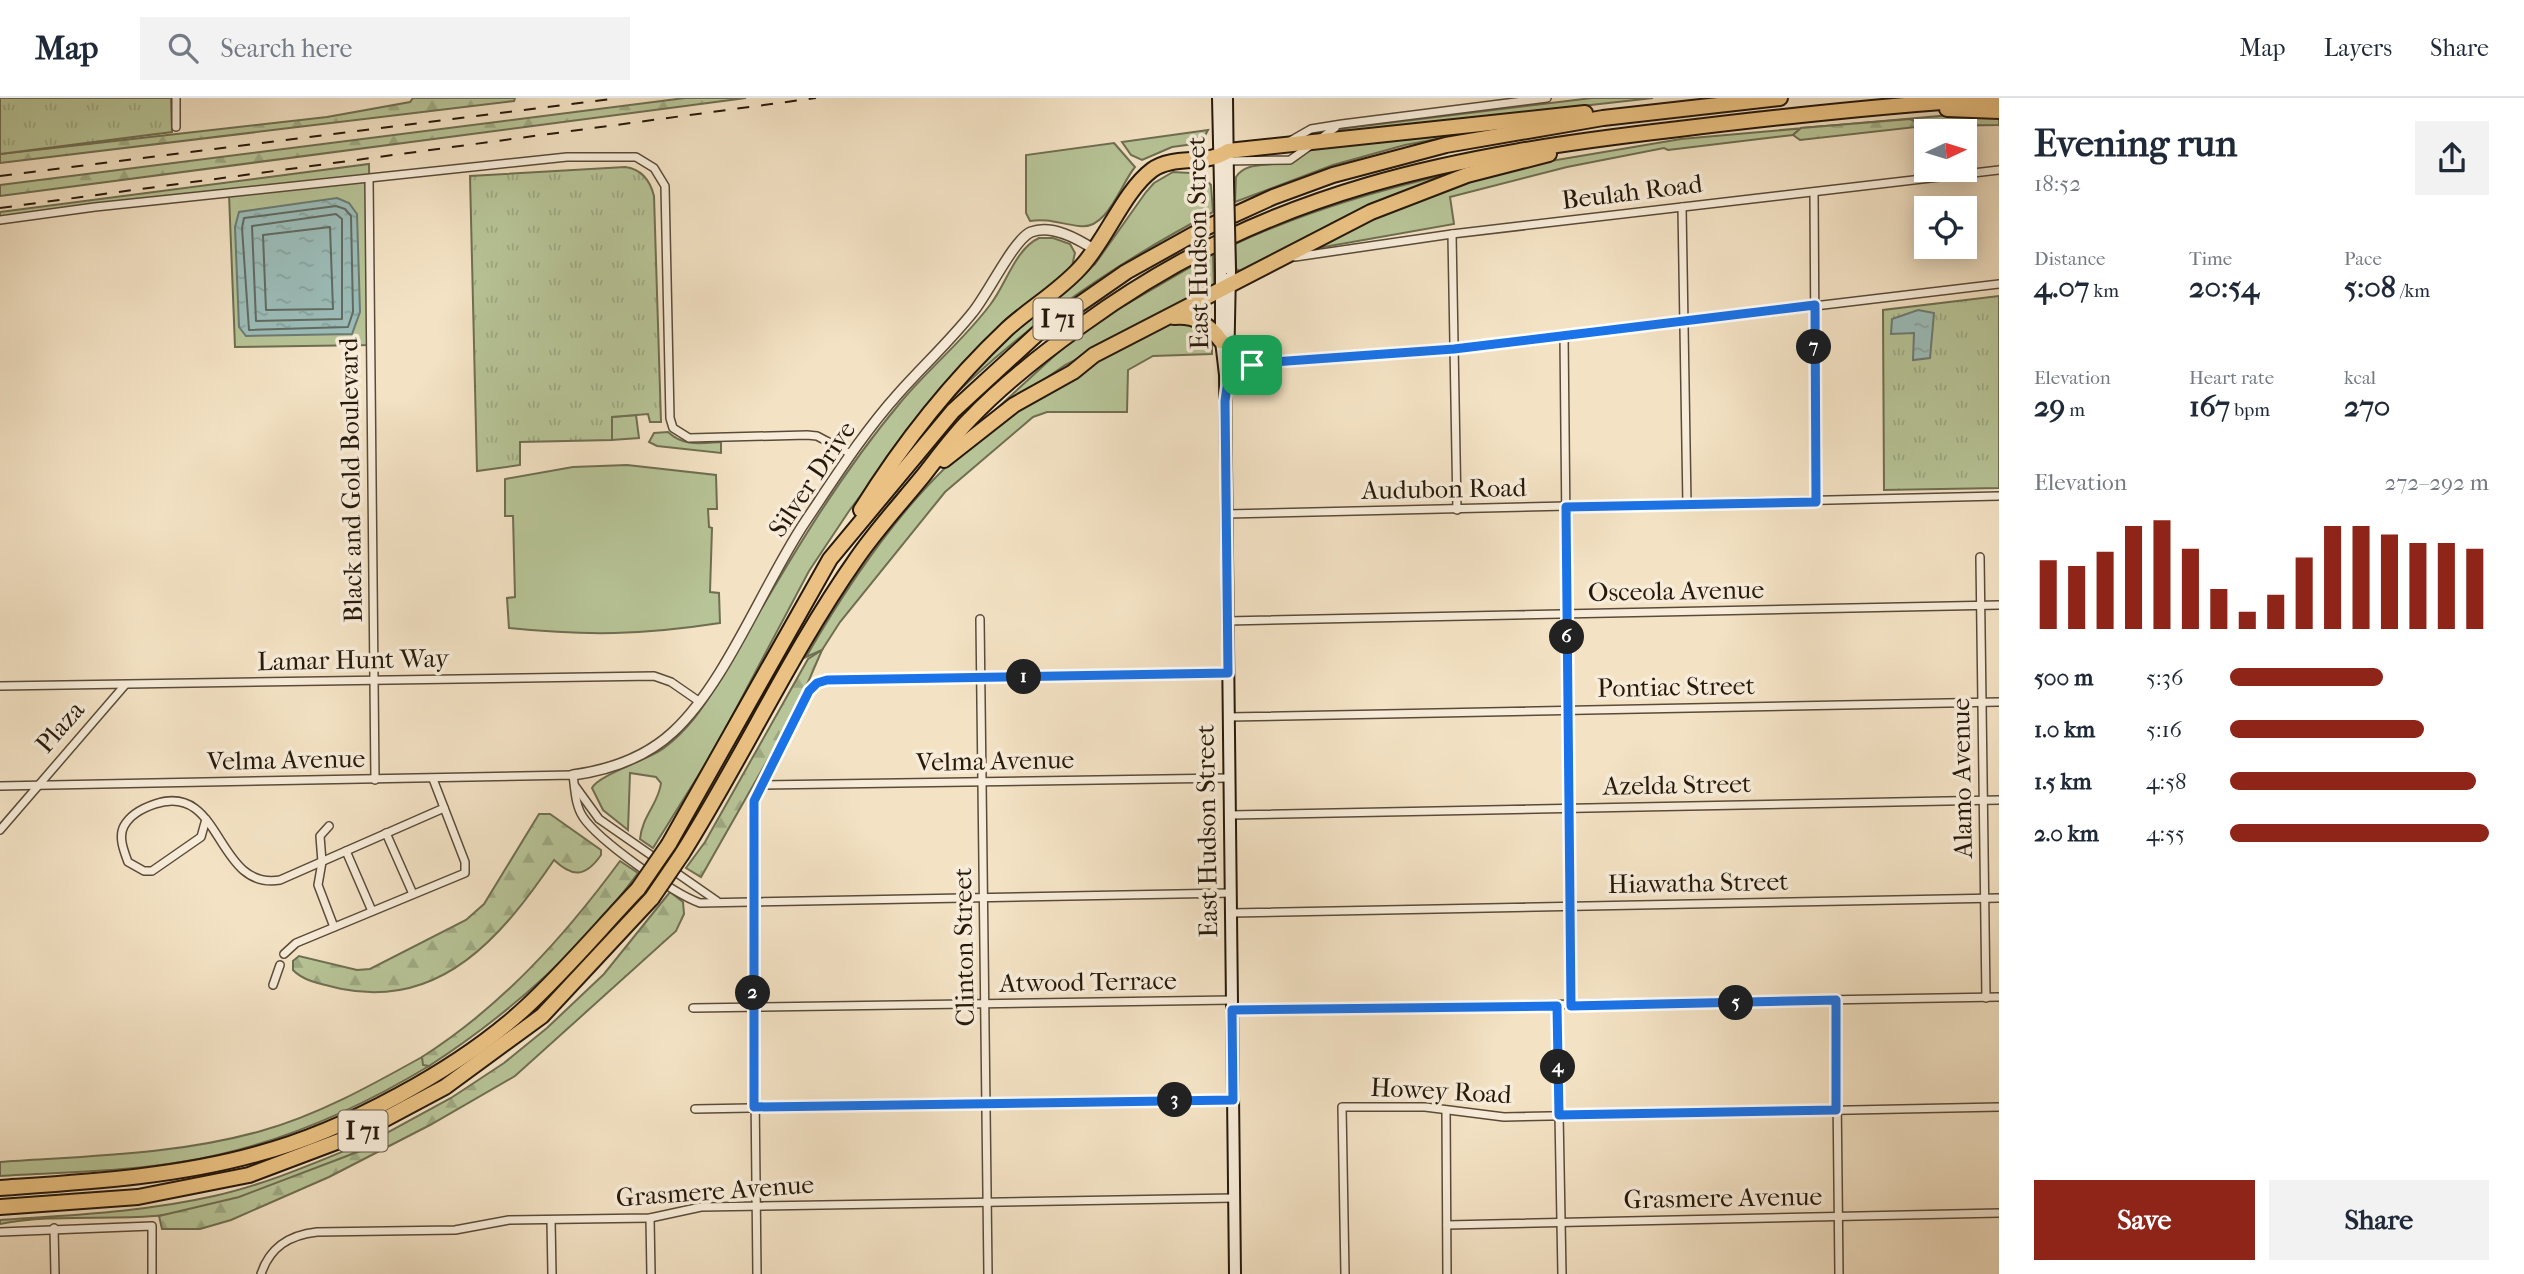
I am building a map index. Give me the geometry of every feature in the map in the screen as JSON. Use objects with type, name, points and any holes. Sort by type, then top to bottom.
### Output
[{"type":"highway","name":"I 71","points":[[0,1188],[120,1179],[257,1154],[348,1120],[436,1073],[512,1020],[638,889],[669,844],[830,559],[953,411],[1038,332],[1126,272],[1180,241],[1273,197],[1333,175],[1421,152],[1515,132],[1780,98]]},
{"type":"highway","name":"I 71","points":[[0,1209],[138,1197],[249,1175],[355,1135],[445,1087],[542,1016],[652,898],[682,854],[806,638],[858,557],[969,419],[1048,350],[1131,289],[1209,245],[1280,214],[1393,177],[1504,153],[1858,107],[1996,98]]},
{"type":"highway","points":[[1858,107],[1999,111]]},
{"type":"highway","points":[[830,559],[880,479],[953,381],[1009,327],[1072,275],[1095,250],[1138,186],[1154,169],[1179,161],[1225,157],[1278,147],[1563,114],[1674,110]]},
{"type":"highway","points":[[908,495],[941,462],[1014,405],[1073,372],[1094,355],[1169,317],[1225,280],[1272,264],[1337,228],[1467,175],[1634,134]]},
{"type":"highway","points":[[1169,317],[1188,316],[1205,323],[1221,341]]},
{"type":"main road","name":"East Hudson Street","points":[[1218,98],[1225,157]]},
{"type":"main road","name":"East Hudson Street","points":[[1225,387],[1230,365],[1225,280],[1227,98]]},
{"type":"main road","name":"East Hudson Street","points":[[1225,280],[1221,341],[1225,387],[1235,1274]]},
{"type":"street","points":[[176,98],[176,127]]},
{"type":"street","points":[[1278,147],[1311,129],[1547,98]]},
{"type":"street","points":[[1225,157],[1290,160],[1342,124]]},
{"type":"street","points":[[0,220],[95,207],[567,157],[636,157],[647,162],[659,175],[666,196],[670,418],[673,428],[689,439],[817,436],[851,454]]},
{"type":"street","name":"Beulah Road","points":[[1272,264],[1335,249],[1999,170]]},
{"type":"street","name":"Black and Gold Boulevard","points":[[369,179],[375,780]]},
{"type":"street","points":[[1814,192],[1816,502]]},
{"type":"street","points":[[1682,206],[1687,505]]},
{"type":"street","name":"Silver Drive","points":[[573,780],[647,751],[672,733],[700,702],[803,525],[851,454],[896,396],[973,312],[1002,272],[1018,242],[1028,233],[1052,230],[1095,250]]},
{"type":"street","points":[[1452,234],[1457,510]]},
{"type":"street","points":[[1230,365],[1454,349],[1999,284]]},
{"type":"street","points":[[1564,335],[1571,1006]]},
{"type":"street","name":"Audubon Road","points":[[1226,514],[1999,496]]},
{"type":"street","name":"Alamo Avenue","points":[[1980,557],[1986,998]]},
{"type":"street","name":"Osceola Avenue","points":[[1227,621],[1999,605]]},
{"type":"street","name":"Clinton Street","points":[[980,619],[988,1274]]},
{"type":"street","points":[[757,1274],[752,818],[754,801],[761,785],[809,691],[817,683],[827,680],[1228,673]]},
{"type":"street","name":"Lamar Hunt Way","points":[[0,686],[654,676],[671,682],[700,702]]},
{"type":"street","name":"Plaza","points":[[0,830],[125,685]]},
{"type":"street","name":"Pontiac Street","points":[[1228,717],[1999,702]]},
{"type":"street","name":"Velma Avenue","points":[[761,785],[1229,778]]},
{"type":"street","points":[[284,954],[296,943],[465,873],[465,862],[433,779]]},
{"type":"street","name":"Velma Avenue","points":[[0,786],[433,779],[573,780]]},
{"type":"street","points":[[573,780],[578,808],[585,820],[620,851],[692,900],[701,903],[1231,892]]},
{"type":"street","points":[[573,780],[599,819],[717,901]]},
{"type":"street","name":"Azelda Street","points":[[1230,816],[1999,800]]},
{"type":"street","points":[[206,819],[201,837],[161,866],[144,872],[128,862],[121,838],[125,824],[141,810],[164,802],[191,806],[206,819],[242,872],[260,881],[280,880],[444,808]]},
{"type":"street","points":[[329,826],[320,836],[322,862],[318,885],[334,927]]},
{"type":"street","points":[[386,833],[413,894]]},
{"type":"street","points":[[201,837],[219,838]]},
{"type":"street","points":[[346,851],[372,911]]},
{"type":"street","name":"Hiawatha Street","points":[[1231,913],[1999,898]]},
{"type":"street","points":[[273,985],[280,965]]},
{"type":"street","name":"Atwood Terrace","points":[[693,1008],[985,1004],[1571,1006],[1999,998]]},
{"type":"street","points":[[1836,1000],[1839,1274]]},
{"type":"street","points":[[1557,1006],[1562,1274]]},
{"type":"street","points":[[695,1109],[1233,1100]]},
{"type":"street","name":"Howey Road","points":[[1345,1274],[1342,1107],[1425,1107],[1504,1117],[1999,1107]]},
{"type":"street","points":[[1446,1111],[1447,1274]]},
{"type":"street","name":"Grasmere Avenue","points":[[261,1274],[272,1252],[298,1235],[455,1230],[509,1220],[650,1218],[701,1207],[1234,1198]]},
{"type":"street","name":"Grasmere Avenue","points":[[1447,1225],[1999,1213]]},
{"type":"street","points":[[650,1218],[651,1274]]},
{"type":"street","points":[[551,1220],[552,1274]]},
{"type":"street","points":[[0,1232],[152,1226],[152,1274]]},
{"type":"street","points":[[54,1228],[55,1274]]},
{"type":"green space","points":[[0,98],[171,98],[172,132],[0,154]]},
{"type":"green space","points":[[413,98],[515,98],[514,101],[0,163],[0,154],[327,117],[410,102]]},
{"type":"green space","points":[[685,98],[746,98],[0,196],[0,185]]},
{"type":"green space","points":[[1592,98],[1653,98],[1326,135],[1347,128]]},
{"type":"green space","points":[[1951,115],[1999,117],[1999,125],[1978,125],[1978,119],[1910,119],[1854,124]]},
{"type":"green space","points":[[1910,119],[1914,121],[1914,127],[1800,140],[1793,135],[1801,128]]},
{"type":"green space","points":[[1801,128],[1793,135],[1668,150],[1664,148],[1567,167],[1450,197],[1454,224],[1307,250],[1421,196],[1521,166],[1681,139]]},
{"type":"green space","points":[[1490,129],[1405,145],[1333,165],[1235,202],[1236,177],[1242,171],[1259,165],[1290,161],[1312,148]]},
{"type":"green space","points":[[1208,130],[1201,143],[1172,147],[1142,160],[1131,155],[1122,142]]},
{"type":"green space","points":[[1114,143],[1135,167],[1105,214],[1089,226],[1030,221],[1026,213],[1026,155]]},
{"type":"green space","points":[[369,164],[371,345],[235,347],[229,194],[0,220],[0,212]]},
{"type":"green space","points":[[625,167],[644,176],[654,196],[661,422],[650,422],[648,414],[612,417],[612,440],[520,442],[520,465],[477,471],[470,176]]},
{"type":"green space","points":[[1461,171],[1333,223],[1244,273],[1236,269],[1235,244],[1346,202]]},
{"type":"green space","points":[[1173,172],[1207,174],[1204,178],[1211,185],[1213,212],[1136,256],[1063,304],[994,359],[930,420],[976,361],[1095,264],[1146,192],[1154,183]]},
{"type":"green space","points":[[1039,238],[1053,238],[1070,244],[1075,253],[1072,266],[1047,291],[1008,319],[951,376],[849,511],[809,571],[713,752],[653,848],[640,839],[644,823],[660,790],[661,783],[656,777],[630,773],[628,830],[603,810],[592,788],[613,773],[664,748],[694,718],[718,683],[803,539],[849,470],[900,403],[980,318],[996,297],[1023,250]]},
{"type":"green space","points":[[1213,254],[1214,290],[1065,365],[980,424],[1065,346],[1110,314]]},
{"type":"green space","points":[[1999,296],[1999,488],[1884,490],[1883,310]]},
{"type":"green space","points":[[1175,320],[1197,322],[1212,340],[1212,354],[1153,356],[1128,370],[1127,412],[1047,412],[1033,417],[945,492],[840,622],[822,650],[806,657],[836,607],[886,535],[957,456],[1000,421],[1062,379],[1103,355]]},
{"type":"green space","points":[[636,415],[639,438],[612,440],[611,417]]},
{"type":"green space","points":[[668,432],[687,442],[721,442],[721,453],[657,446],[649,442],[654,433]]},
{"type":"green space","points":[[627,465],[716,475],[717,509],[708,509],[709,527],[712,528],[710,592],[719,593],[720,623],[614,633],[509,628],[507,598],[515,597],[513,516],[505,516],[505,479],[573,467]]},
{"type":"green space","points":[[822,650],[796,710],[701,877],[686,868],[705,842],[808,659]]},
{"type":"green space","points":[[539,814],[550,814],[601,850],[601,855],[589,868],[578,873],[567,870],[554,860],[513,915],[491,939],[440,977],[410,988],[378,992],[342,989],[322,984],[293,970],[293,961],[299,956],[357,970],[370,969],[466,920],[484,904]]},
{"type":"green space","points":[[620,861],[638,873],[616,902],[568,954],[543,979],[488,1024],[429,1066],[423,1065],[422,1057],[479,1016],[530,968],[577,917]]},
{"type":"green space","points":[[670,892],[683,902],[684,914],[676,931],[515,1076],[430,1125],[329,1177],[231,1220],[200,1229],[162,1229],[159,1216],[239,1197],[360,1151],[381,1136],[451,1098],[504,1063],[547,1028],[604,974]]},
{"type":"green space","points":[[422,1057],[424,1065],[429,1066],[400,1083],[341,1113],[247,1148],[159,1165],[0,1176],[0,1162],[164,1150],[261,1131],[323,1108]]},
{"type":"green space","points":[[381,1136],[334,1163],[273,1187],[180,1213],[136,1217],[39,1219],[0,1224],[0,1220],[134,1209],[236,1191]]},
{"type":"water","points":[[337,198],[349,203],[357,214],[360,312],[352,334],[246,336],[239,327],[235,227],[239,212]]},
{"type":"water","points":[[1918,310],[1934,313],[1930,358],[1913,360],[1914,333],[1891,334],[1892,319]]},
{"type":"railway","points":[[0,176],[619,98]]},
{"type":"railway","points":[[0,208],[816,98]]},
{"type":"route","points":[[1815,305],[1816,502],[1566,507],[1571,1006],[1836,1000],[1836,1110],[1559,1115],[1557,1006],[1232,1010],[1233,1100],[754,1107],[754,801],[809,691],[817,683],[827,680],[1228,673],[1225,387],[1230,365],[1252,365],[1454,349],[1815,305]]}]
